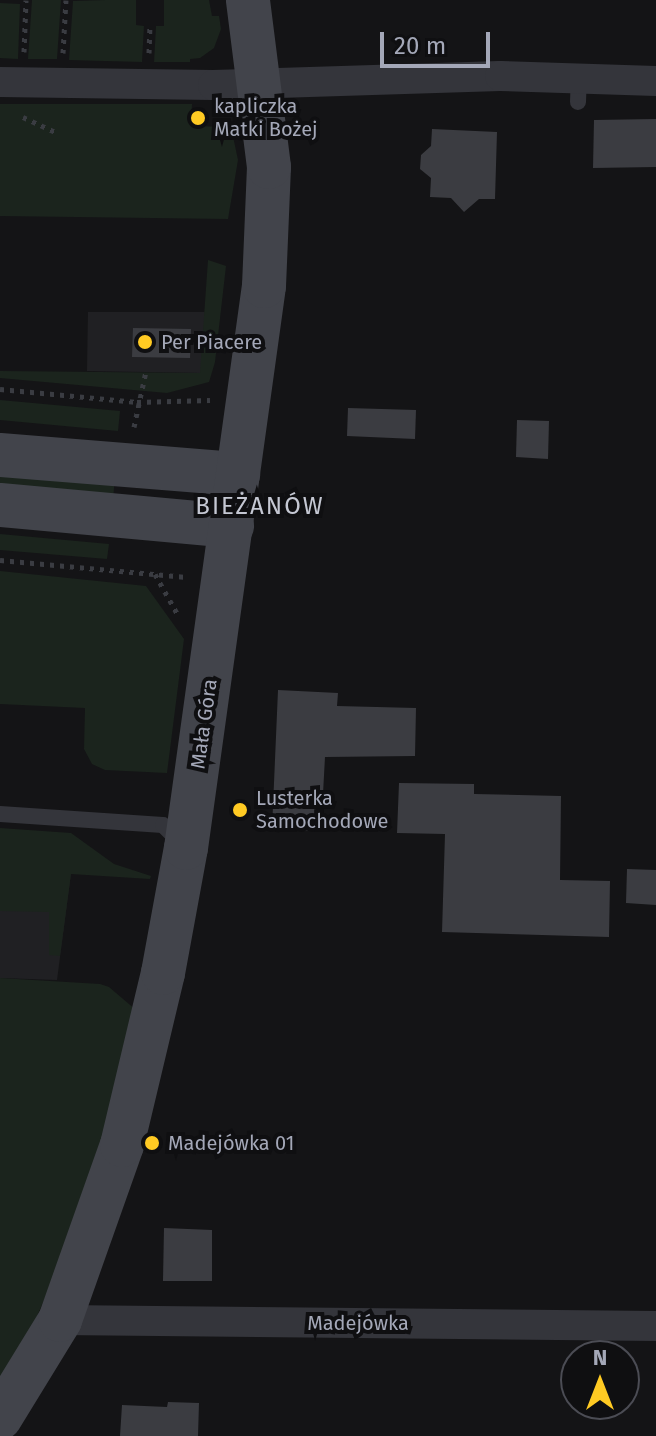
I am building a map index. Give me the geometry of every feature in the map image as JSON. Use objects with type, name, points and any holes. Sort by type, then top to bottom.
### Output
[{"type":"street","name":"Mała Góra","points":[[0,1418],[60,1320],[122,1145],[163,973],[186,848],[264,286],[269,167],[248,0]]},
{"type":"street","points":[[12,73],[213,85],[259,81],[500,76],[578,90],[656,81]]},
{"type":"street","points":[[0,455],[238,474]]},
{"type":"street","points":[[0,505],[232,526]]},
{"type":"street","name":"Madejówka","points":[[60,1320],[656,1326]]},
{"type":"lane","points":[[0,814],[163,825],[186,848]]},
{"type":"path","points":[[12,73],[26,0]]},
{"type":"path","points":[[63,66],[66,0]]},
{"type":"path","points":[[148,66],[150,27]]},
{"type":"path","points":[[18,114],[57,133]]},
{"type":"path","points":[[133,437],[137,402],[146,371]]},
{"type":"path","points":[[0,389],[137,402],[216,400]]},
{"type":"path","points":[[0,560],[155,574]]},
{"type":"shaded area","points":[[32,0],[61,0],[57,59],[28,59]]},
{"type":"shaded area","points":[[136,0],[136,25],[144,26],[142,62],[69,60],[73,1]]},
{"type":"shaded area","points":[[164,0],[209,0],[212,16],[219,16],[221,29],[214,48],[200,58],[190,59],[190,62],[154,62],[156,26],[164,26]]},
{"type":"shaded area","points":[[0,3],[20,4],[18,59],[0,58]]},
{"type":"shaded area","points":[[0,104],[192,104],[191,126],[231,127],[238,160],[228,219],[0,216]]},
{"type":"shaded area","points":[[208,260],[226,266],[215,362],[209,382],[167,393],[0,378],[0,371],[200,373]]},
{"type":"shaded area","points":[[88,312],[205,312],[201,373],[87,371]]},
{"type":"shaded area","points":[[0,400],[120,411],[118,431],[0,420]]},
{"type":"shaded area","points":[[0,464],[115,475],[113,501],[0,490]]},
{"type":"shaded area","points":[[0,534],[109,544],[107,559],[0,550]]},
{"type":"shaded area","points":[[0,571],[146,586],[184,639],[167,773],[105,770],[92,764],[84,749],[85,708],[0,704]]},
{"type":"shaded area","points":[[0,828],[71,833],[114,864],[151,876],[150,879],[71,874],[60,956],[49,955],[49,912],[0,911]]},
{"type":"shaded area","points":[[0,871],[71,873],[57,980],[0,978]]},
{"type":"shaded area","points":[[0,978],[100,984],[109,987],[136,1010],[116,1108],[61,1261],[24,1346],[0,1383]]},
{"type":"building","points":[[656,119],[656,167],[593,168],[594,120]]},
{"type":"building","points":[[432,129],[497,132],[495,199],[479,199],[464,212],[451,198],[430,197],[431,178],[420,169],[421,155],[431,146]]},
{"type":"building","points":[[133,328],[191,329],[190,358],[132,357]]},
{"type":"building","points":[[348,408],[416,410],[415,439],[347,436]]},
{"type":"building","points":[[517,420],[549,421],[548,459],[516,457]]},
{"type":"building","points":[[278,690],[338,693],[337,706],[416,708],[415,756],[325,757],[321,831],[272,829]]},
{"type":"building","points":[[399,783],[474,784],[474,794],[561,796],[560,880],[610,881],[609,937],[442,932],[445,834],[397,833]]},
{"type":"building","points":[[627,869],[656,870],[656,905],[626,903]]},
{"type":"building","points":[[164,1228],[212,1230],[212,1281],[163,1281]]},
{"type":"building","points":[[168,1402],[199,1403],[198,1436],[120,1436],[122,1405],[167,1407]]},
{"type":"place","name":"kapliczka Matki Bożej","points":[[198,118]]},
{"type":"place","name":"Per Piacere","points":[[145,342]]},
{"type":"place","name":"Lusterka Samochodowe","points":[[240,810]]},
{"type":"place","name":"Madejówka 01","points":[[152,1143]]},
{"type":"district","name":"BIEŻANÓW","points":[[260,507]]}]
